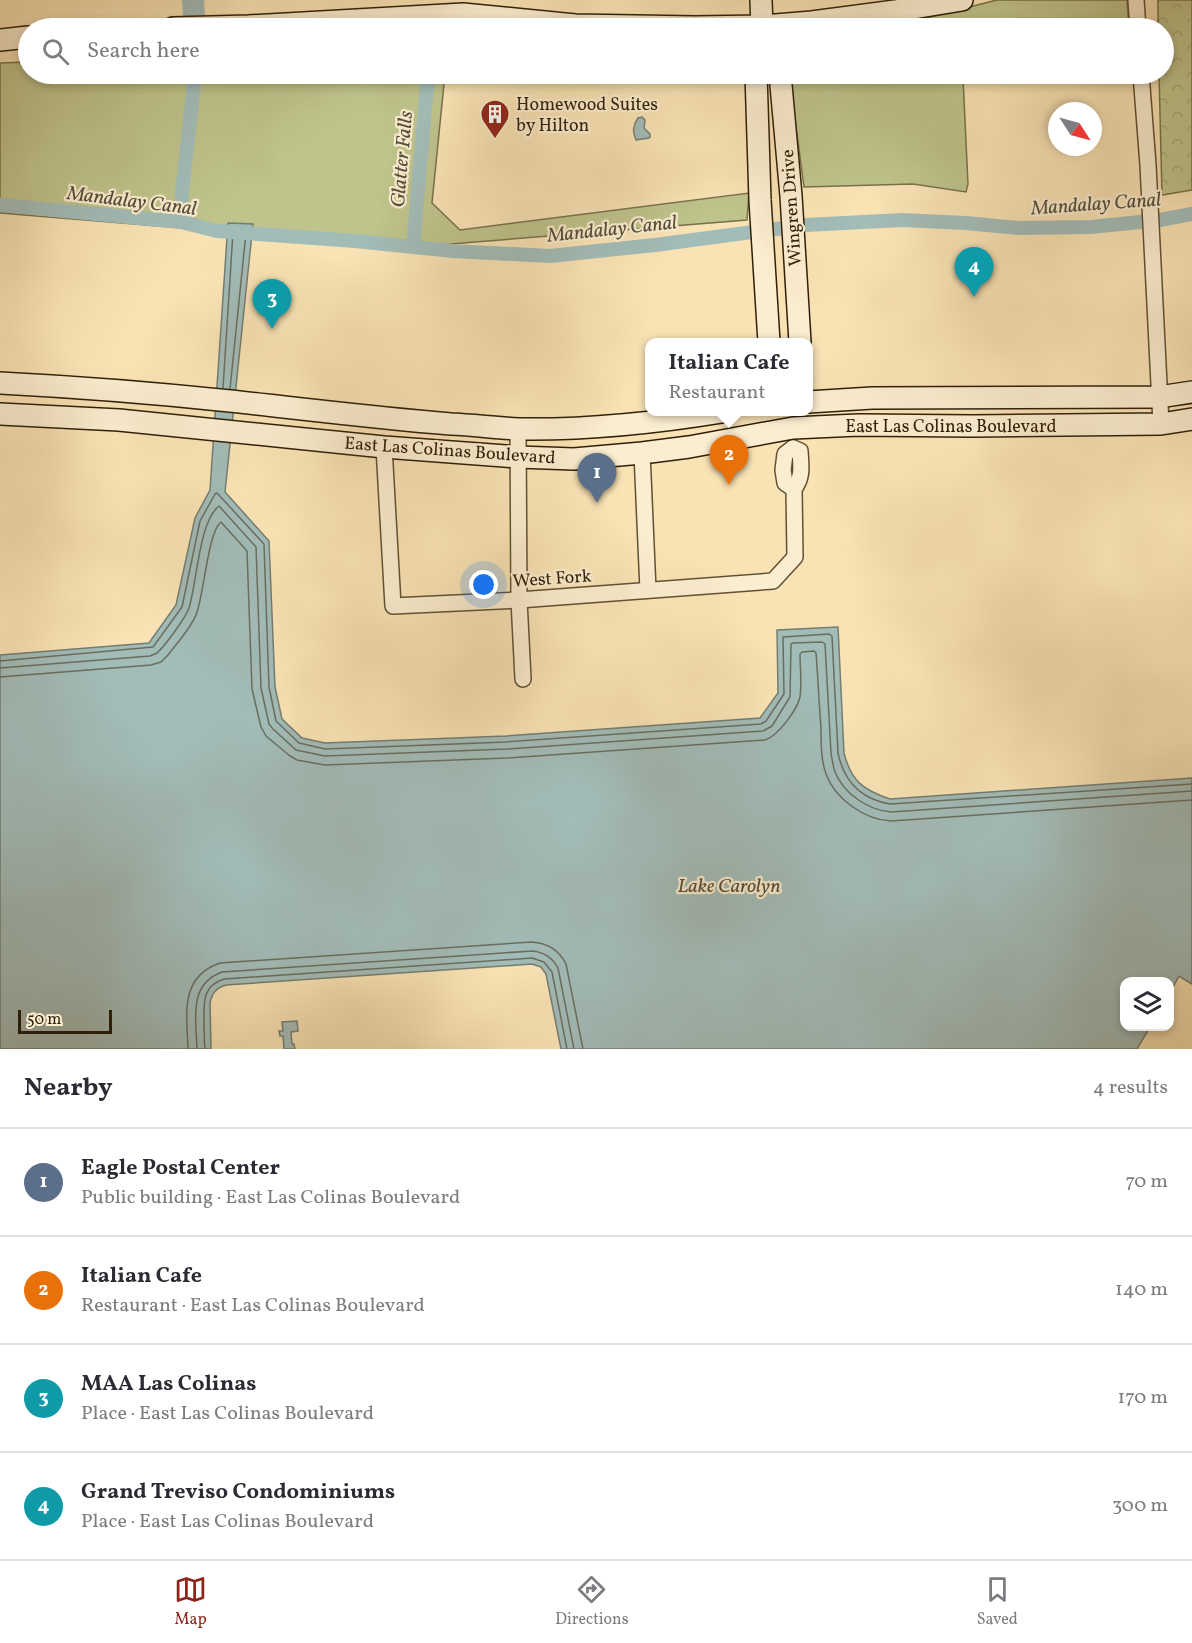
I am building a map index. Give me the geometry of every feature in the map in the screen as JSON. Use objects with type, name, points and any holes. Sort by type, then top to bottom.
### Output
[{"type":"main road","points":[[851,18],[962,0]]},
{"type":"main road","points":[[389,18],[462,14],[503,18]]},
{"type":"main road","points":[[0,40],[18,38]]},
{"type":"main road","name":"Wingren Drive","points":[[756,84],[762,246],[769,338]]},
{"type":"main road","name":"Wingren Drive","points":[[781,84],[800,338]]},
{"type":"main road","name":"East Las Colinas Boulevard","points":[[0,383],[121,390],[394,420],[518,429],[622,426],[695,416]]},
{"type":"main road","points":[[119,420],[121,390]]},
{"type":"main road","name":"East Las Colinas Boulevard","points":[[813,402],[872,398],[1158,397],[1192,392]]},
{"type":"main road","name":"East Las Colinas Boulevard","points":[[0,414],[119,420],[384,447],[574,459],[689,447],[793,425],[1161,424],[1192,419]]},
{"type":"street","points":[[1136,0],[1137,18]]},
{"type":"street","points":[[1142,84],[1161,424]]},
{"type":"street","name":"West Fork","points":[[384,447],[393,606],[519,600],[773,581],[795,557],[794,489],[785,483],[783,470],[793,425]]},
{"type":"street","points":[[518,429],[519,600],[523,679]]},
{"type":"street","points":[[642,453],[648,590]]},
{"type":"green space","points":[[997,0],[1127,0],[1128,18],[926,18]]},
{"type":"green space","points":[[1158,0],[1192,0],[1192,190],[1162,195],[1159,84],[1174,84],[1174,18],[1158,18]]},
{"type":"green space","points":[[18,62],[18,84],[444,84],[432,203],[460,230],[749,193],[747,220],[413,247],[0,213],[0,63]]},
{"type":"green space","points":[[790,84],[963,84],[968,184],[966,192],[913,184],[804,187]]},
{"type":"water","points":[[642,117],[645,120],[644,128],[650,137],[636,140],[634,126],[638,118]]},
{"type":"water","name":"Lake Carolyn","points":[[228,223],[253,224],[225,492],[269,541],[275,687],[282,719],[302,738],[325,743],[506,736],[760,718],[778,693],[777,630],[838,627],[844,753],[850,771],[860,783],[881,796],[890,799],[1192,778],[1192,984],[1179,976],[1174,985],[1174,977],[1120,977],[1120,1031],[1148,1031],[1137,1049],[561,1049],[546,974],[541,967],[532,964],[226,985],[215,991],[210,1003],[211,1049],[0,1049],[0,655],[149,643],[176,605],[195,518],[210,490]]},
{"type":"water","points":[[297,1021],[298,1031],[291,1032],[295,1049],[284,1049],[283,1036],[280,1036],[279,1031],[283,1031],[282,1022]]},
{"type":"waterway","points":[[193,0],[194,15]]},
{"type":"waterway","points":[[181,222],[182,192],[194,84]]},
{"type":"waterway","name":"Glatter Falls","points":[[413,247],[427,84]]},
{"type":"waterway","name":"Mandalay Canal","points":[[0,205],[181,222],[217,231],[453,251],[550,256],[806,225],[902,220],[1018,228],[1091,227],[1160,220],[1192,214]]},
{"type":"place","name":"Homewood Suites by Hilton","points":[[495,140]]},
{"type":"place","name":"Grand Treviso Condominiums","points":[[974,297]]},
{"type":"place","name":"MAA Las Colinas","points":[[272,329]]},
{"type":"place","name":"Italian Cafe","points":[[729,485]]},
{"type":"place","name":"Eagle Postal Center","points":[[597,503]]}]
